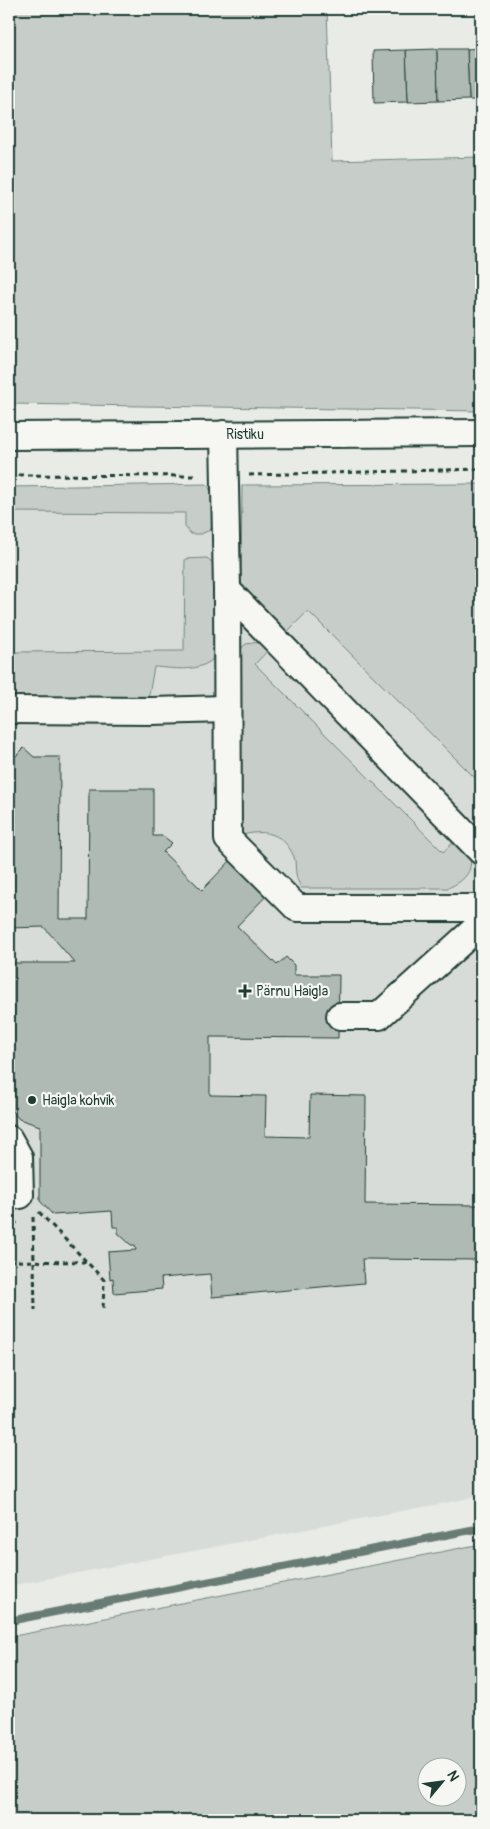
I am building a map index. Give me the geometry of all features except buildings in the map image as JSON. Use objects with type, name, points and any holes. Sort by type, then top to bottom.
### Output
[{"type":"street","name":"Ristiku","points":[[9,436],[481,433]]},
{"type":"street","points":[[224,434],[228,839],[297,908],[481,908]]},
{"type":"street","points":[[227,590],[481,851]]},
{"type":"street","points":[[9,710],[152,711],[227,709]]},
{"type":"street","points":[[340,1016],[378,1016],[481,924]]},
{"type":"street","points":[[9,1139],[19,1157],[21,1199]]},
{"type":"path","points":[[21,1199],[34,1261],[35,1310]]},
{"type":"path","points":[[21,1199],[104,1280],[103,1311]]},
{"type":"path","points":[[9,1260],[87,1262]]},
{"type":"shaded area","points":[[9,9],[327,9],[332,161],[481,157],[481,411],[9,404]]},
{"type":"shaded area","name":"Pärnu Haigla","points":[[207,484],[481,484],[481,1496],[9,1586],[9,487]]},
{"type":"shaded area","points":[[207,484],[215,501],[216,512],[210,530],[201,534],[191,534],[185,527],[185,513],[9,512],[9,487]]},
{"type":"shaded area","points":[[481,484],[481,784],[308,611],[286,633],[241,586],[242,485]]},
{"type":"shaded area","points":[[207,558],[213,563],[216,570],[214,649],[212,660],[198,667],[191,668],[154,667],[149,695],[144,699],[9,702],[9,652],[184,651],[185,559]]},
{"type":"shaded area","points":[[260,642],[272,646],[255,664],[443,852],[458,838],[469,855],[470,866],[466,876],[458,883],[448,888],[301,888],[296,877],[294,857],[285,843],[279,838],[266,833],[243,835],[237,826],[239,650],[246,644]]},
{"type":"shaded area","points":[[481,1544],[481,1820],[9,1820],[9,1637]]},
{"type":"waterway","points":[[9,1621],[481,1528]]},
{"type":"place","name":"Pärnu Haigla","points":[[245,991]]},
{"type":"place","name":"Haigla kohvik","points":[[32,1100]]}]
